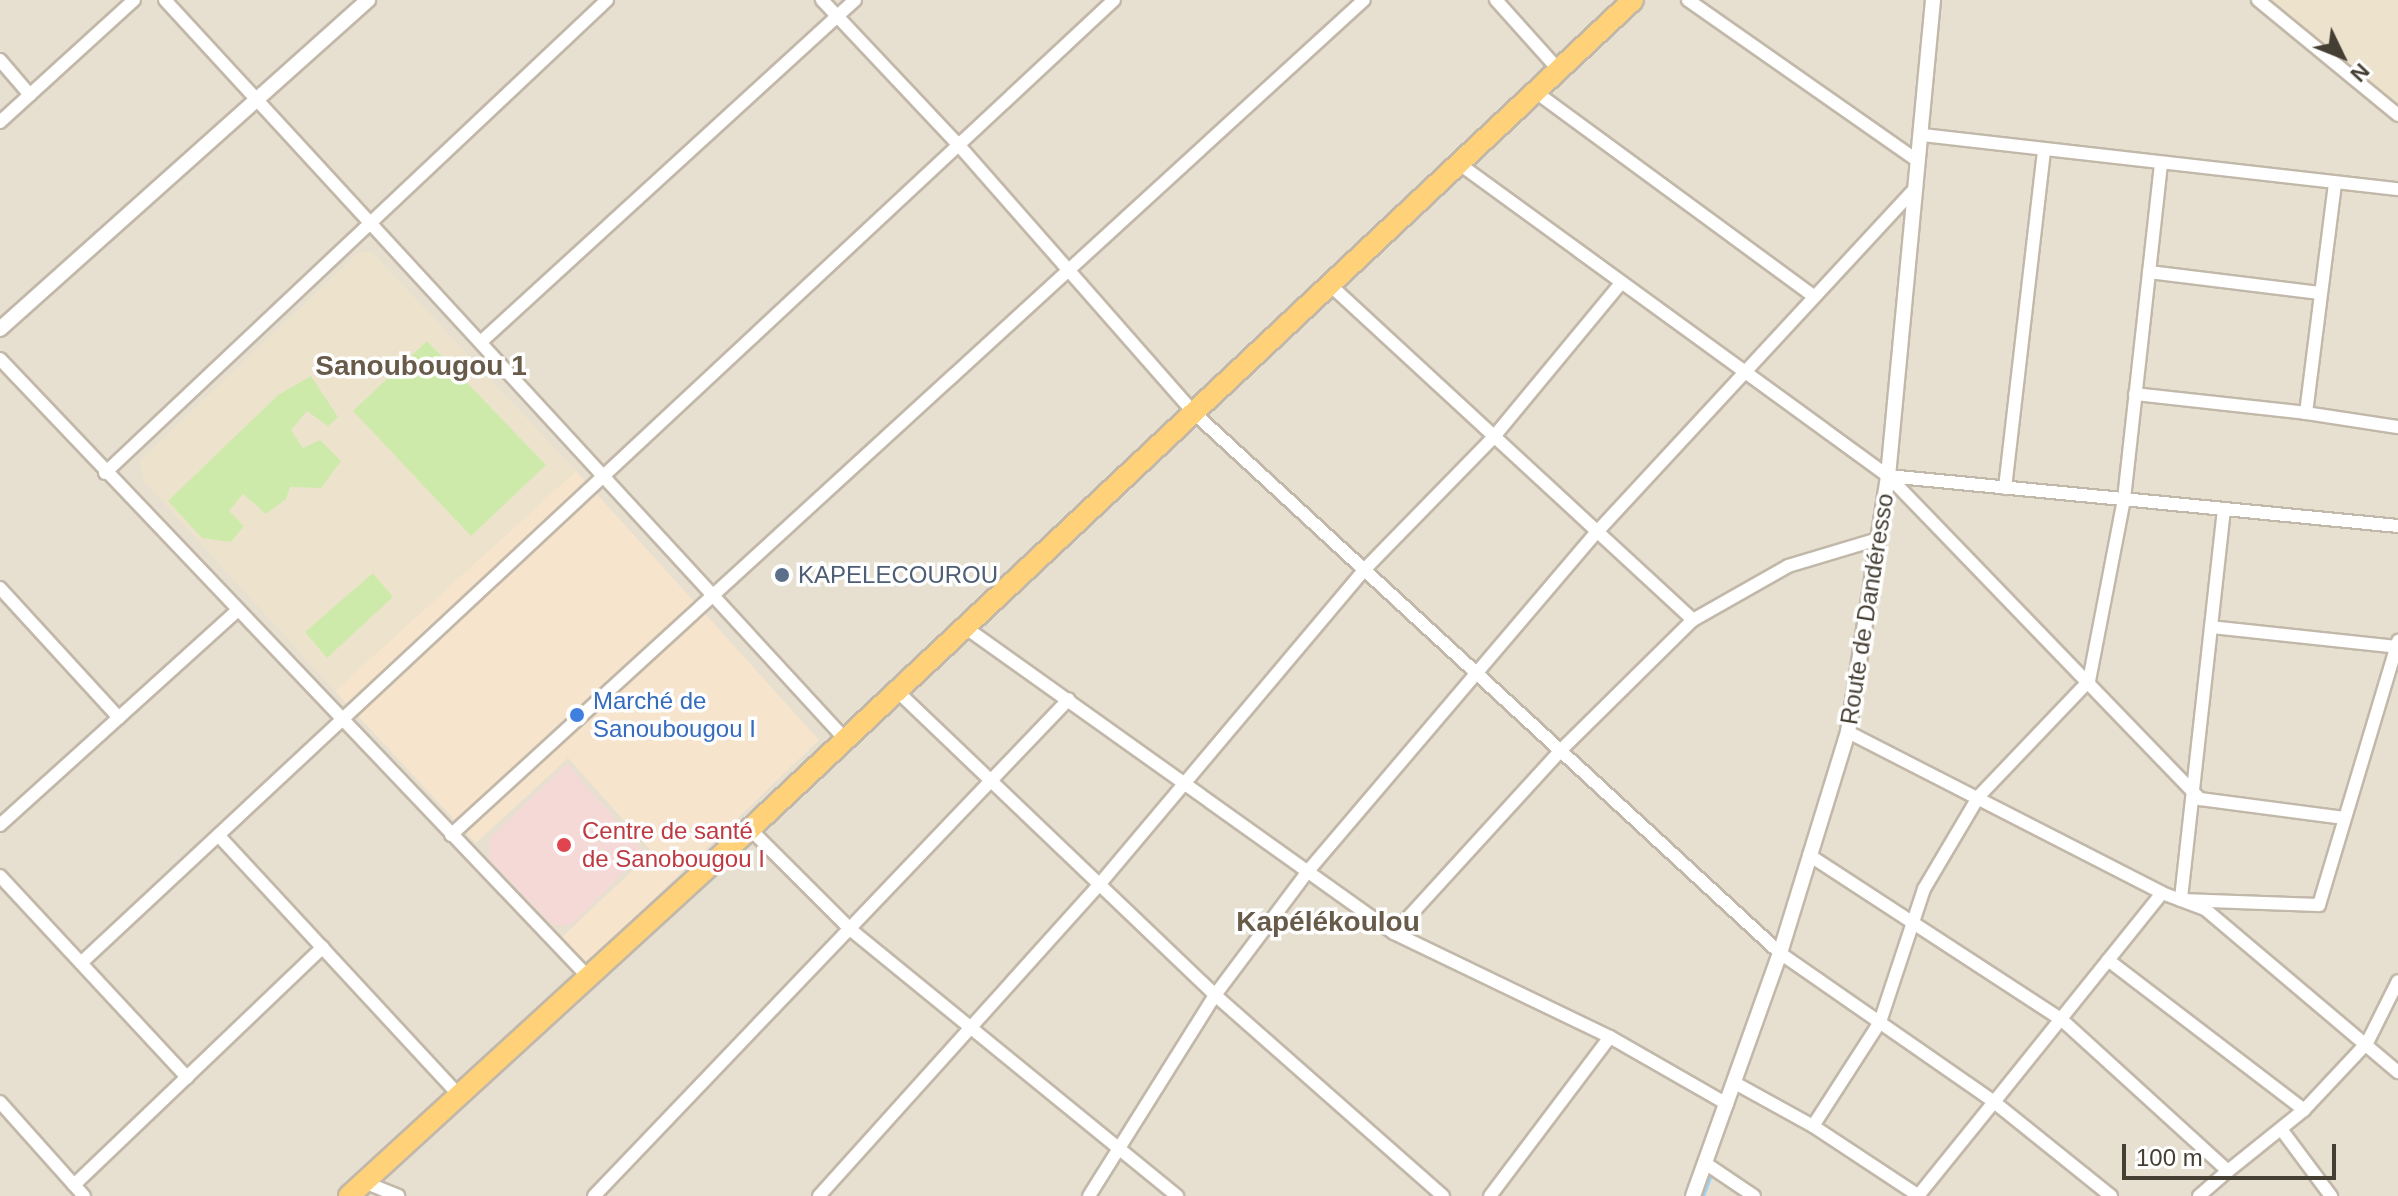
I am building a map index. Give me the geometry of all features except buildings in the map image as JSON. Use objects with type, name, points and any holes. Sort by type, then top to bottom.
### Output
[{"type":"highway","points":[[356,1189],[457,1093],[750,829],[962,625],[1633,0]]},
{"type":"street","points":[[0,122],[134,0]]},
{"type":"street","points":[[165,0],[483,340],[711,595],[844,738]]},
{"type":"street","points":[[0,329],[368,0]]},
{"type":"street","points":[[105,473],[607,0]]},
{"type":"street","points":[[822,0],[956,142],[1192,411],[1780,953],[1994,1102],[2111,1196]]},
{"type":"street","points":[[483,340],[855,0]]},
{"type":"street","points":[[81,963],[956,142],[1114,0]]},
{"type":"street","points":[[451,835],[1066,269],[1364,0]]},
{"type":"street","points":[[1496,0],[1558,69]]},
{"type":"street","points":[[1688,0],[1918,161]]},
{"type":"street","name":"Route de Dandéresso","points":[[1693,1196],[1780,953],[1848,732],[1888,476],[1933,0]]},
{"type":"street","points":[[2258,0],[2398,115]]},
{"type":"street","points":[[0,60],[30,95]]},
{"type":"street","points":[[1533,90],[1812,295]]},
{"type":"street","points":[[1922,135],[2398,189]]},
{"type":"street","points":[[2005,488],[2044,150]]},
{"type":"street","points":[[1458,163],[1742,374],[1888,476],[2200,799],[2344,818]]},
{"type":"street","points":[[1813,1126],[1880,1022],[1924,889],[1979,796],[2089,681],[2124,499],[2161,164]]},
{"type":"street","points":[[2306,413],[2335,183]]},
{"type":"street","points":[[1089,1196],[1215,995],[1308,871],[1596,533],[1812,295],[1916,188]]},
{"type":"street","points":[[2149,272],[2320,293]]},
{"type":"street","points":[[1328,283],[1492,439],[1693,620]]},
{"type":"street","points":[[819,1196],[968,1026],[1098,886],[1184,780],[1364,570],[1492,439],[1620,284]]},
{"type":"street","points":[[0,359],[236,612],[588,977]]},
{"type":"street","points":[[2135,394],[2306,413],[2398,427]]},
{"type":"street","points":[[1888,476],[2398,526]]},
{"type":"street","points":[[2181,900],[2224,509]]},
{"type":"street","points":[[1394,933],[1562,749],[1693,620],[1788,566],[1878,539]]},
{"type":"street","points":[[0,588],[119,718]]},
{"type":"street","points":[[0,825],[236,612]]},
{"type":"street","points":[[962,625],[1184,780],[1394,933],[1610,1037],[1727,1104]]},
{"type":"street","points":[[2181,900],[2319,905],[2398,645],[2211,627]]},
{"type":"street","points":[[896,690],[990,784],[1215,995],[1443,1196]]},
{"type":"street","points":[[594,1196],[1069,699]]},
{"type":"street","points":[[1848,732],[1979,796],[2162,893],[2205,909],[2398,1072]]},
{"type":"street","points":[[750,829],[851,930],[1177,1196]]},
{"type":"street","points":[[219,836],[457,1093]]},
{"type":"street","points":[[1809,855],[2061,1019],[2228,1171]]},
{"type":"street","points":[[0,876],[187,1077]]},
{"type":"street","points":[[1735,1083],[1813,1126],[1918,1196],[2162,893]]},
{"type":"street","points":[[74,1185],[323,947]]},
{"type":"street","points":[[2108,960],[2304,1110]]},
{"type":"street","points":[[2199,1196],[2304,1110],[2367,1043],[2398,981]]},
{"type":"street","points":[[1490,1196],[1610,1037]]},
{"type":"street","points":[[0,1102],[84,1196]]},
{"type":"street","points":[[2281,1129],[2331,1196]]},
{"type":"street","points":[[1705,1163],[1754,1196]]},
{"type":"street","points":[[356,1189],[398,1196]]},
{"type":"shaded area","points":[[0,0],[2398,0],[2398,1196],[0,1196]]},
{"type":"shaded area","points":[[2268,0],[2398,0],[2398,108],[2319,44]]},
{"type":"shaded area","points":[[359,252],[372,252],[576,471],[335,691],[143,480],[140,460]]},
{"type":"shaded area","name":"Marché de Sanoubougou I","points":[[576,471],[819,740],[586,964],[561,938],[652,852],[568,758],[476,843],[335,691]]},
{"type":"shaded area","name":"Centre de santé de Sanobougou I","points":[[567,764],[644,852],[571,925],[552,925],[489,859],[490,838]]},
{"type":"green space","points":[[427,341],[546,465],[471,536],[353,411]]},
{"type":"green space","points":[[311,376],[338,417],[328,426],[307,411],[291,430],[303,448],[320,440],[341,461],[321,488],[290,487],[286,499],[266,514],[243,494],[229,511],[244,526],[231,542],[202,538],[168,501],[278,395]]},
{"type":"green space","points":[[373,573],[393,597],[327,658],[305,632]]},
{"type":"waterway","points":[[1703,1196],[1712,1172]]},
{"type":"place","name":"KAPELECOUROU","points":[[782,575]]},
{"type":"place","name":"Marché de Sanoubougou I","points":[[577,715]]},
{"type":"place","name":"Centre de santé de Sanobougou I","points":[[564,845]]},
{"type":"district","name":"Sanoubougou 1","points":[[421,366]]},
{"type":"district","name":"Kapélékoulou","points":[[1328,922]]}]
